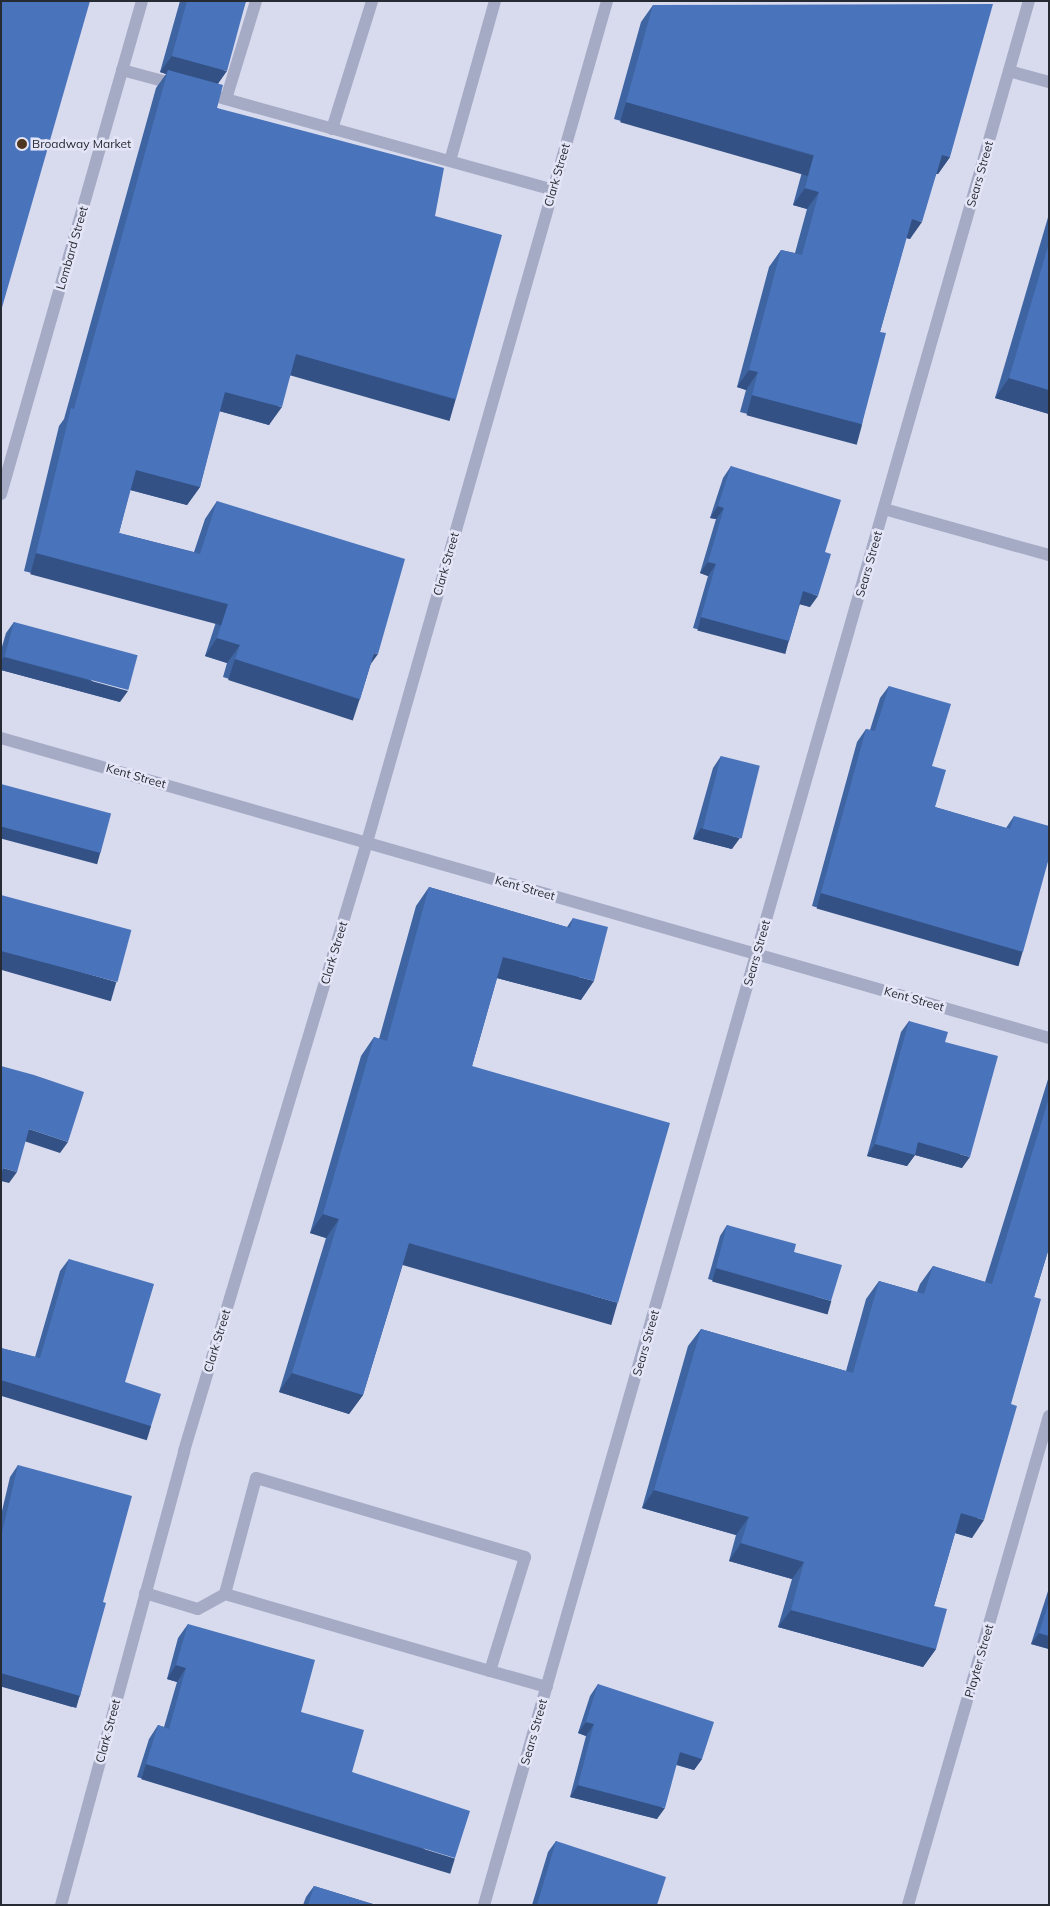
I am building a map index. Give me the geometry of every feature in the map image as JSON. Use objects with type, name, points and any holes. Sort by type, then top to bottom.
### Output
[{"type":"street","name":"Lombard Street","points":[[1,494],[142,1]]},
{"type":"street","points":[[226,99],[256,1]]},
{"type":"street","points":[[332,129],[372,1]]},
{"type":"street","points":[[450,161],[495,1]]},
{"type":"street","name":"Clark Street","points":[[60,1905],[184,1451],[367,842],[607,1]]},
{"type":"street","name":"Sears Street","points":[[484,1905],[1029,1]]},
{"type":"street","points":[[122,70],[553,190]]},
{"type":"street","points":[[1010,71],[1049,82]]},
{"type":"street","points":[[884,509],[1049,555]]},
{"type":"street","name":"Kent Street","points":[[1,738],[1049,1038]]},
{"type":"street","name":"Playter Street","points":[[908,1905],[1049,1416]]},
{"type":"street","points":[[225,1594],[256,1478],[525,1557],[490,1671]]},
{"type":"street","points":[[145,1594],[198,1609],[225,1594],[547,1687]]},
{"type":"building","name":"Broadway Market","points":[[1,1],[90,1],[1,311]]},
{"type":"building","points":[[187,1],[246,1],[227,71],[172,56]]},
{"type":"building","points":[[993,4],[950,157],[942,155],[922,222],[912,219],[880,332],[886,333],[862,424],[752,395],[758,372],[749,370],[781,250],[802,255],[819,192],[805,188],[814,155],[626,102],[653,5]]},
{"type":"building","points":[[168,70],[223,85],[217,108],[444,168],[435,216],[502,235],[456,399],[296,354],[282,407],[225,392],[200,487],[136,470],[119,533],[200,554],[217,501],[405,559],[378,654],[374,653],[360,699],[235,659],[240,645],[217,638],[228,604],[36,553],[71,408],[74,409]]},
{"type":"building","points":[[1049,243],[1049,390],[1009,378]]},
{"type":"building","points":[[731,466],[841,500],[825,552],[831,554],[818,596],[803,591],[789,641],[701,617],[716,564],[708,562],[724,508],[718,506]]},
{"type":"building","points":[[14,622],[138,655],[128,690],[5,657]]},
{"type":"building","points":[[889,686],[951,704],[932,766],[946,770],[935,807],[1010,829],[1014,816],[1049,826],[1049,858],[1023,952],[821,893],[866,729],[875,731]]},
{"type":"building","points":[[721,756],[760,766],[742,838],[703,829]]},
{"type":"building","points":[[1,784],[111,814],[101,853],[1,826]]},
{"type":"building","points":[[429,887],[570,928],[573,918],[608,927],[594,981],[503,957],[472,1066],[670,1123],[618,1303],[409,1243],[363,1395],[292,1373],[339,1219],[323,1214],[374,1037],[387,1041]]},
{"type":"building","points":[[1,895],[131,930],[117,982],[1,951]]},
{"type":"building","points":[[909,1021],[948,1032],[945,1042],[998,1056],[970,1157],[918,1142],[915,1155],[875,1144]]},
{"type":"building","points":[[1,1066],[84,1092],[68,1142],[29,1129],[17,1172],[3,1168],[1,1176]]},
{"type":"building","points":[[1049,1098],[1049,1248],[1034,1297],[1041,1299],[1011,1404],[1017,1406],[984,1520],[961,1513],[934,1606],[947,1609],[936,1649],[791,1610],[804,1562],[741,1543],[749,1517],[654,1490],[701,1329],[853,1373],[879,1281],[924,1294],[933,1266],[992,1284]]},
{"type":"building","points":[[727,1225],[796,1244],[794,1252],[842,1265],[831,1301],[716,1268]]},
{"type":"building","points":[[69,1259],[154,1284],[125,1382],[161,1394],[151,1426],[1,1380],[1,1348],[40,1358]]},
{"type":"building","points":[[18,1465],[132,1496],[103,1602],[106,1603],[80,1696],[1,1673],[1,1537]]},
{"type":"building","points":[[1049,1602],[1049,1636],[1039,1633]]},
{"type":"building","points":[[188,1624],[315,1660],[301,1712],[364,1730],[352,1772],[470,1811],[455,1858],[146,1764],[158,1725],[169,1729],[186,1668],[176,1665]]},
{"type":"building","points":[[598,1684],[714,1722],[702,1759],[680,1752],[665,1808],[578,1785],[594,1724],[586,1722]]},
{"type":"building","points":[[556,1841],[666,1877],[657,1905],[537,1905]]},
{"type":"building","points":[[314,1886],[376,1905],[308,1905]]},
{"type":"place","name":"Broadway Market","points":[[22,144]]}]
